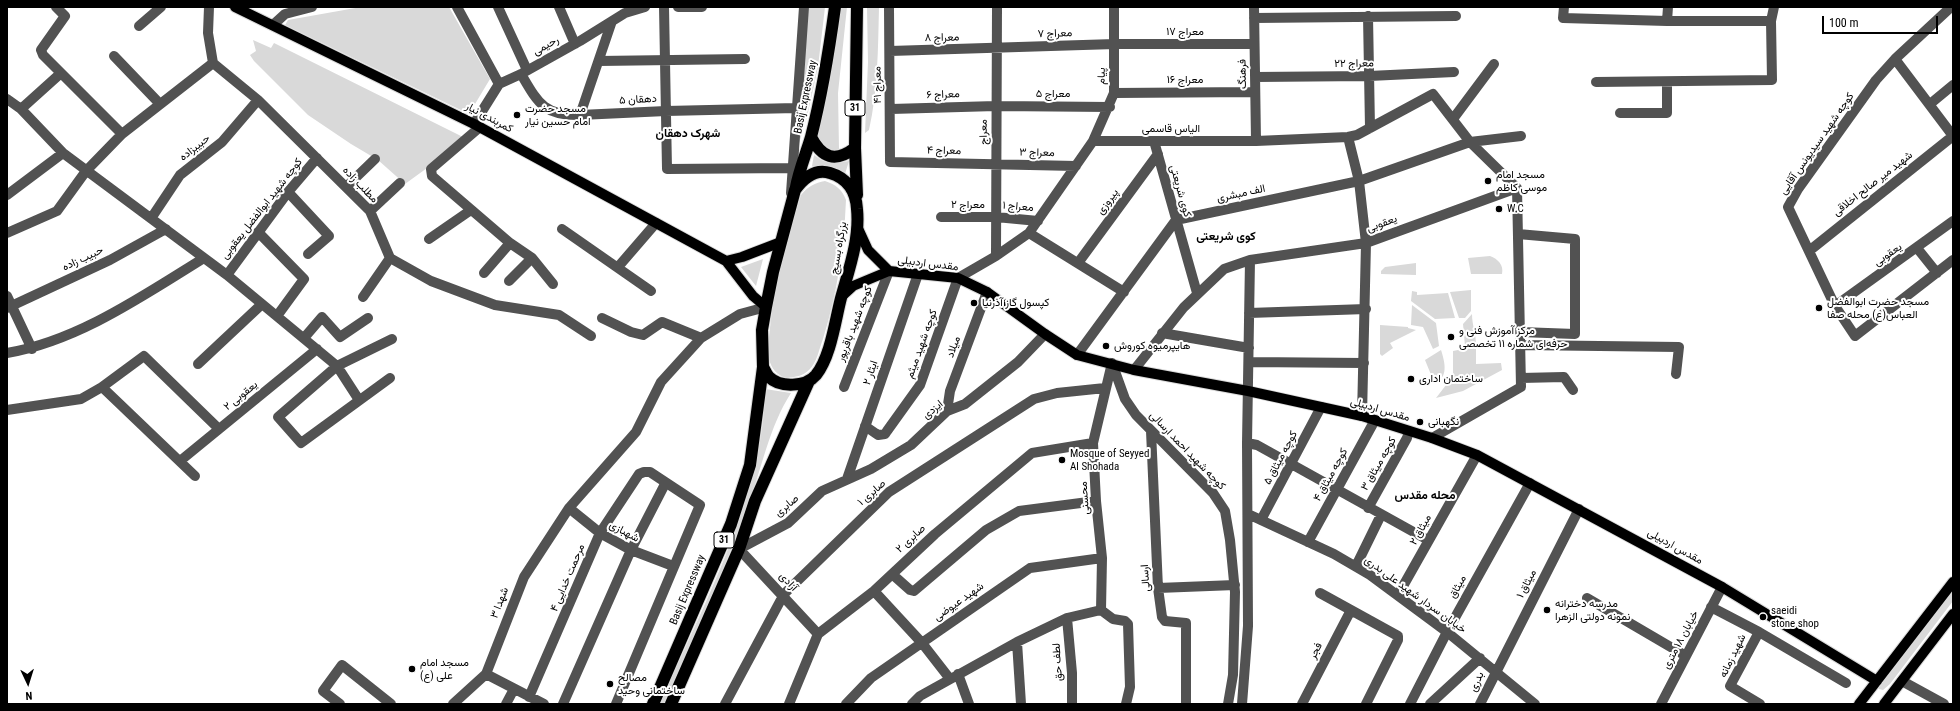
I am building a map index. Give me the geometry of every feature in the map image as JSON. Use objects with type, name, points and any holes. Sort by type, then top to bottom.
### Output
[{"type":"highway","name":"Basij Expressway","points":[[795,190],[799,169],[811,137],[825,75],[834,7]]},
{"type":"highway","name":"31","points":[[857,7],[855,148],[857,208]]},
{"type":"highway","points":[[811,137],[817,148],[826,156],[838,157],[848,154],[855,148]]},
{"type":"highway","name":"بزرگراه بسیج","points":[[763,367],[762,330],[790,205],[795,190],[803,179],[814,173],[827,172],[840,176],[849,185],[857,208],[857,226],[853,252],[825,359],[810,381]]},
{"type":"highway","name":"Basij Expressway","points":[[653,704],[731,524],[750,465],[763,367]]},
{"type":"highway","points":[[763,367],[768,376],[778,383],[786,384],[810,381]]},
{"type":"highway","name":"31","points":[[674,703],[739,549],[755,501],[810,381]]},
{"type":"main road","name":"کمربندی نیار","points":[[235,7],[477,125],[726,261]]},
{"type":"main road","points":[[841,297],[853,286],[889,271],[868,250],[857,226]]},
{"type":"main road","points":[[766,307],[753,296],[726,261],[742,257],[781,242]]},
{"type":"main road","name":"مقدس اردبیلی","points":[[889,271],[958,278],[988,292],[1045,334],[1077,355],[1134,370],[1248,391],[1362,416],[1432,438],[1477,455],[1722,587],[1877,681]]},
{"type":"main road","points":[[1859,704],[1953,582]]},
{"type":"main road","points":[[1884,704],[1953,614]]},
{"type":"street","points":[[56,7],[65,16],[41,50],[43,56],[122,134]]},
{"type":"street","points":[[139,26],[161,7]]},
{"type":"street","points":[[7,233],[57,211],[86,171],[122,134],[213,63],[208,33],[209,7]]},
{"type":"street","points":[[273,25],[285,14],[312,7]]},
{"type":"street","points":[[456,7],[499,84],[477,125],[431,169],[432,176],[510,243],[532,258],[553,284]]},
{"type":"street","name":"دهقان ۵","points":[[498,7],[533,93],[552,112],[563,115],[580,115],[666,111],[796,108]]},
{"type":"street","points":[[559,7],[575,44]]},
{"type":"street","name":"رحیمی","points":[[499,84],[575,44],[612,21],[619,11],[645,7]]},
{"type":"street","points":[[664,7],[667,169],[792,168]]},
{"type":"street","points":[[678,7],[702,7]]},
{"type":"street","points":[[790,205],[804,7]]},
{"type":"street","name":"معراج ۴۱","points":[[889,7],[891,109],[890,162]]},
{"type":"street","name":"معراج","points":[[996,256],[997,7]]},
{"type":"street","name":"پیام","points":[[1093,141],[1110,107],[1114,93],[1114,7]]},
{"type":"street","name":"فرهنگ","points":[[1254,7],[1256,141]]},
{"type":"street","points":[[1564,7],[1563,18],[1667,21],[1771,21]]},
{"type":"street","points":[[1667,21],[1668,7]]},
{"type":"street","points":[[1596,82],[1772,80],[1771,21],[1774,7]]},
{"type":"street","name":"کوچه شهید سیدیونس آقایی","points":[[1937,273],[1855,336],[1835,306],[1788,208],[1798,189],[1876,80],[1895,59],[1951,7]]},
{"type":"street","points":[[1254,18],[1357,11],[1368,16],[1456,16]]},
{"type":"street","points":[[1368,16],[1370,128]]},
{"type":"street","points":[[580,115],[612,21]]},
{"type":"street","name":"معراج ۷","points":[[996,49],[1115,44]]},
{"type":"street","name":"معراج ۱۷","points":[[1115,44],[1254,44]]},
{"type":"street","name":"معراج ۸","points":[[890,51],[996,49]]},
{"type":"street","points":[[114,56],[160,104]]},
{"type":"street","points":[[599,61],[745,59]]},
{"type":"street","points":[[1895,59],[1953,136]]},
{"type":"street","name":"مطلب زاده","points":[[213,63],[258,100],[370,211],[390,258]]},
{"type":"street","points":[[1432,438],[1521,387],[1517,188],[1470,142],[1453,119],[1494,64]]},
{"type":"street","name":"معراج ۲۲","points":[[1255,77],[1369,76],[1454,72]]},
{"type":"street","points":[[21,109],[61,73]]},
{"type":"street","points":[[1620,113],[1666,113],[1667,82]]},
{"type":"street","points":[[1930,104],[1953,86]]},
{"type":"street","name":"معراج ۱۶","points":[[1114,93],[1255,92]]},
{"type":"street","name":"الیاس قاسمی","points":[[1093,141],[1256,141],[1348,137],[1357,135],[1434,94],[1453,119]]},
{"type":"street","points":[[7,99],[21,109],[63,153],[152,217],[227,275],[337,366],[359,400]]},
{"type":"street","name":"حبیبزاده","points":[[152,217],[180,175],[222,142],[258,100]]},
{"type":"street","name":"معراج ۵","points":[[996,106],[1110,107]]},
{"type":"street","name":"معراج ۶","points":[[891,109],[996,106]]},
{"type":"street","name":"الف مبشری","points":[[1176,220],[1359,182],[1470,142],[1521,136]]},
{"type":"street","name":"شهید میر صالح اخلاقی","points":[[1809,251],[1953,136]]},
{"type":"street","points":[[1348,137],[1359,182],[1366,243],[1366,309],[1362,416]]},
{"type":"street","points":[[958,278],[996,256],[1029,233],[1093,141]]},
{"type":"street","name":"کوی شریعتی","points":[[1154,142],[1197,293]]},
{"type":"street","points":[[7,195],[28,181],[63,153]]},
{"type":"street","name":"پیروزی","points":[[1078,263],[1158,154]]},
{"type":"street","name":"کوچه شهید ابوالفضل یعقوبی","points":[[227,275],[288,192],[317,158]]},
{"type":"street","points":[[346,187],[375,159]]},
{"type":"street","name":"معراج ۴","points":[[890,162],[997,164]]},
{"type":"street","name":"معراج ۳","points":[[997,164],[1076,166]]},
{"type":"street","points":[[370,211],[400,183]]},
{"type":"street","name":"یعقوبی","points":[[1134,370],[1162,333],[1197,293],[1224,269],[1250,260],[1366,243],[1517,188]]},
{"type":"street","points":[[288,192],[329,236],[308,254]]},
{"type":"street","points":[[429,239],[471,210]]},
{"type":"street","name":"معراج ۲","points":[[941,217],[996,217]]},
{"type":"street","name":"معراج ۱","points":[[996,217],[1038,220]]},
{"type":"street","points":[[1077,355],[1176,220]]},
{"type":"street","name":"یعقوبی","points":[[1835,306],[1953,221]]},
{"type":"street","points":[[618,267],[656,223]]},
{"type":"street","name":"حبیب زاده","points":[[8,303],[110,260],[166,229]]},
{"type":"street","points":[[562,229],[651,291]]},
{"type":"street","points":[[258,232],[304,279],[277,316]]},
{"type":"street","points":[[1029,233],[1124,292]]},
{"type":"street","points":[[1518,234],[1575,239],[1575,334],[1520,332]]},
{"type":"street","points":[[484,273],[510,243]]},
{"type":"street","points":[[1917,248],[1937,273],[1953,260]]},
{"type":"street","points":[[7,353],[32,349],[62,337],[132,302],[204,258]]},
{"type":"street","points":[[363,297],[390,258],[431,281],[495,305],[559,315],[591,336]]},
{"type":"street","points":[[509,281],[532,258]]},
{"type":"street","points":[[1242,704],[1246,668],[1248,626],[1247,443],[1250,260]]},
{"type":"street","name":"کوچه شهید باقرپور","points":[[844,386],[889,271]]},
{"type":"street","name":"ایثار ۲","points":[[847,479],[918,274]]},
{"type":"street","name":"کوچه شهید میثم","points":[[865,426],[878,435],[885,434],[920,385],[958,278]]},
{"type":"street","name":"میلاد","points":[[947,411],[950,391],[988,292]]},
{"type":"street","points":[[8,303],[32,349]]},
{"type":"street","points":[[198,364],[262,304]]},
{"type":"street","name":"شهدا ۳","points":[[453,704],[486,674],[524,577],[569,508],[636,432],[661,382],[701,338],[740,314],[766,307]]},
{"type":"street","points":[[1249,312],[1366,309]]},
{"type":"street","points":[[304,338],[322,317],[340,337],[368,318]]},
{"type":"street","points":[[602,318],[631,332],[643,335],[662,322],[701,338]]},
{"type":"street","points":[[1162,333],[1249,348]]},
{"type":"street","name":"ایزدی","points":[[847,479],[871,469],[911,445],[947,411],[965,404],[1018,362],[1045,334]]},
{"type":"street","points":[[390,378],[301,443],[278,416],[337,366],[392,339]]},
{"type":"street","points":[[1520,344],[1679,347],[1676,374]]},
{"type":"street","name":"یعقوبی ۲","points":[[180,461],[317,349]]},
{"type":"street","points":[[7,410],[81,399],[102,387],[144,356],[219,430]]},
{"type":"street","points":[[1249,362],[1364,363]]},
{"type":"street","name":"محسنی","points":[[1101,610],[1102,558],[1096,501],[1093,443],[1112,363]]},
{"type":"street","name":"کوچه شهید احمد ارسالی","points":[[1112,363],[1125,399],[1136,415],[1213,493],[1225,511],[1235,585],[1232,688],[1228,704]]},
{"type":"street","points":[[1521,378],[1564,377],[1572,390]]},
{"type":"street","points":[[102,387],[195,476]]},
{"type":"street","name":"صابری ۱","points":[[725,704],[784,594],[889,492],[1034,399],[1057,393],[1105,388]]},
{"type":"street","name":"کوچه میثاق ۵","points":[[1261,520],[1292,465],[1321,407]]},
{"type":"street","name":"کوچه میثاق ۴","points":[[1308,542],[1375,420]]},
{"type":"street","name":"ارسالی","points":[[1152,430],[1158,588],[1162,617],[1165,622],[1184,622],[1186,623],[1187,627],[1186,704]]},
{"type":"street","name":"کوچه میثاق ۳","points":[[1368,508],[1407,438],[1409,431]]},
{"type":"street","name":"صابری ۲","points":[[789,704],[818,634],[874,591],[935,534],[1032,453],[1093,443]]},
{"type":"street","points":[[1247,443],[1257,445],[1428,540]]},
{"type":"street","name":"میثاق ۲","points":[[1398,595],[1477,455]]},
{"type":"street","name":"مرحمت خدایی ۴","points":[[529,697],[600,533],[639,474],[650,472],[665,484]]},
{"type":"street","name":"صابری","points":[[739,549],[788,523],[822,491],[847,479]]},
{"type":"street","name":"میثاق","points":[[1410,704],[1447,632],[1530,483]]},
{"type":"street","points":[[563,704],[631,550],[665,484],[700,505],[616,704]]},
{"type":"street","points":[[892,574],[910,590],[914,591],[986,530],[1019,511],[1096,501]]},
{"type":"street","name":"شهبازی","points":[[569,508],[600,533],[631,550],[673,566]]},
{"type":"street","name":"میثاق ۱","points":[[1496,671],[1579,509]]},
{"type":"street","name":"خیابان سردار شهید علی بدری","points":[[1248,514],[1308,542],[1370,574],[1447,632],[1535,704]]},
{"type":"street","points":[[1356,566],[1381,514]]},
{"type":"street","name":"آزادی","points":[[739,549],[784,594],[818,634]]},
{"type":"street","name":"شهید عیوضی","points":[[846,704],[870,678],[1030,568],[1102,558]]},
{"type":"street","points":[[1158,588],[1235,585]]},
{"type":"street","name":"خیابان ۱۸ متری","points":[[1664,703],[1686,656],[1722,587]]},
{"type":"street","points":[[874,591],[954,676],[969,704]]},
{"type":"street","points":[[1320,593],[1398,636],[1398,640],[1366,704]]},
{"type":"street","points":[[1587,598],[1686,656]]},
{"type":"street","name":"شهید زمانه","points":[[1711,607],[1759,632],[1730,686],[1760,704]]},
{"type":"street","points":[[912,704],[920,696],[1017,642],[1067,618],[1101,610],[1113,619],[1125,621],[1128,624],[1130,687],[1126,704]]},
{"type":"street","name":"فجر","points":[[1302,704],[1351,610]]},
{"type":"street","name":"لطف حق","points":[[1067,618],[1072,673],[1072,704]]},
{"type":"street","points":[[1759,632],[1846,683]]},
{"type":"street","points":[[1017,642],[1021,704]]},
{"type":"street","points":[[1430,704],[1480,658]]},
{"type":"street","points":[[340,704],[323,691],[342,665],[391,704]]},
{"type":"street","points":[[1233,665],[1238,670],[1246,668]]},
{"type":"street","name":"بدری","points":[[1480,704],[1496,671]]},
{"type":"street","points":[[486,674],[544,704]]},
{"type":"street","points":[[1902,681],[1944,704]]},
{"type":"street","points":[[506,704],[514,689]]},
{"type":"shaded area","points":[[361,7],[449,7],[490,79],[469,114],[285,25],[288,20]]},
{"type":"shaded area","points":[[808,7],[825,7],[818,67],[807,117],[796,153]]},
{"type":"shaded area","points":[[841,7],[847,7],[838,93],[839,149],[835,151],[826,148],[815,139],[827,93]]},
{"type":"shaded area","points":[[867,7],[879,7],[877,69],[874,100],[869,130],[865,133],[868,62]]},
{"type":"shaded area","points":[[253,40],[271,48],[274,43],[467,139],[405,184],[378,160],[308,115],[254,61],[250,55],[256,51]]},
{"type":"shaded area","points":[[814,155],[823,161],[830,163],[849,161],[845,174],[812,166]]},
{"type":"shaded area","points":[[825,181],[838,188],[843,193],[846,200],[844,236],[836,288],[828,322],[818,356],[814,364],[804,374],[787,378],[775,371],[768,355],[772,311],[778,277],[786,244],[801,195],[812,185]]},
{"type":"shaded area","points":[[1490,256],[1500,263],[1502,274],[1471,274],[1468,258]]},
{"type":"shaded area","points":[[763,259],[756,286],[741,267]]},
{"type":"shaded area","points":[[1416,263],[1416,275],[1381,274],[1381,271],[1385,267]]},
{"type":"shaded area","points":[[1471,290],[1471,311],[1465,318],[1459,318],[1450,292]]},
{"type":"shaded area","points":[[1412,291],[1417,292],[1417,295],[1448,293],[1455,318],[1435,319],[1411,301]]},
{"type":"shaded area","points":[[1412,305],[1436,323],[1439,346],[1433,349],[1423,327],[1411,325]]},
{"type":"shaded area","points":[[1472,314],[1476,345],[1465,346],[1463,324]]},
{"type":"shaded area","points":[[1380,325],[1408,327],[1416,330],[1390,343],[1393,348],[1382,356],[1380,354]]},
{"type":"shaded area","points":[[1473,347],[1476,349],[1476,364],[1501,363],[1502,370],[1463,391],[1436,398],[1453,376],[1453,351]]},
{"type":"shaded area","points":[[1441,350],[1444,360],[1444,374],[1439,380],[1434,382],[1425,360]]},
{"type":"shaded area","points":[[765,389],[791,393],[783,406],[771,434],[748,506],[718,581],[664,704],[660,704],[728,551],[742,510],[754,470],[762,429]]},
{"type":"shaded area","points":[[1953,589],[1953,601],[1890,684],[1883,690],[1879,689],[1878,687]]},
{"type":"place","name":"مسجد حضرت امام حسین نیار","points":[[517,115]]},
{"type":"place","name":"مسجد امام موسی کاظم","points":[[1488,181]]},
{"type":"place","name":"W.C","points":[[1499,209]]},
{"type":"place","name":"کپسول گاز آذرنیا","points":[[974,303]]},
{"type":"place","name":"مسجد حضرت ابوالفضل العباس(ع) محله صفا","points":[[1819,308]]},
{"type":"place","name":"مرکز آموزش فنی و حرفه‌ای شماره ۱۱ تخصصی","points":[[1451,337]]},
{"type":"place","name":"هایپرمیوه کوروش","points":[[1106,346]]},
{"type":"place","name":"ساختمان اداری","points":[[1411,379]]},
{"type":"place","name":"نگهبانی","points":[[1420,422]]},
{"type":"place","name":"Mosque of Seyyed Al Shohada","points":[[1062,460]]},
{"type":"place","name":"مدرسه دخترانه نمونه دولتی الزهرا","points":[[1547,610]]},
{"type":"place","name":"saeidi stone shop","points":[[1763,617]]},
{"type":"place","name":"مسجد امام علی (ع)","points":[[412,669]]},
{"type":"place","name":"مصالح ساختمانی وحید","points":[[610,684]]},
{"type":"district","name":"شهرک دهقان","points":[[688,134]]},
{"type":"district","name":"کوی شریعتی","points":[[1226,237]]},
{"type":"district","name":"محله مقدس","points":[[1425,496]]}]
